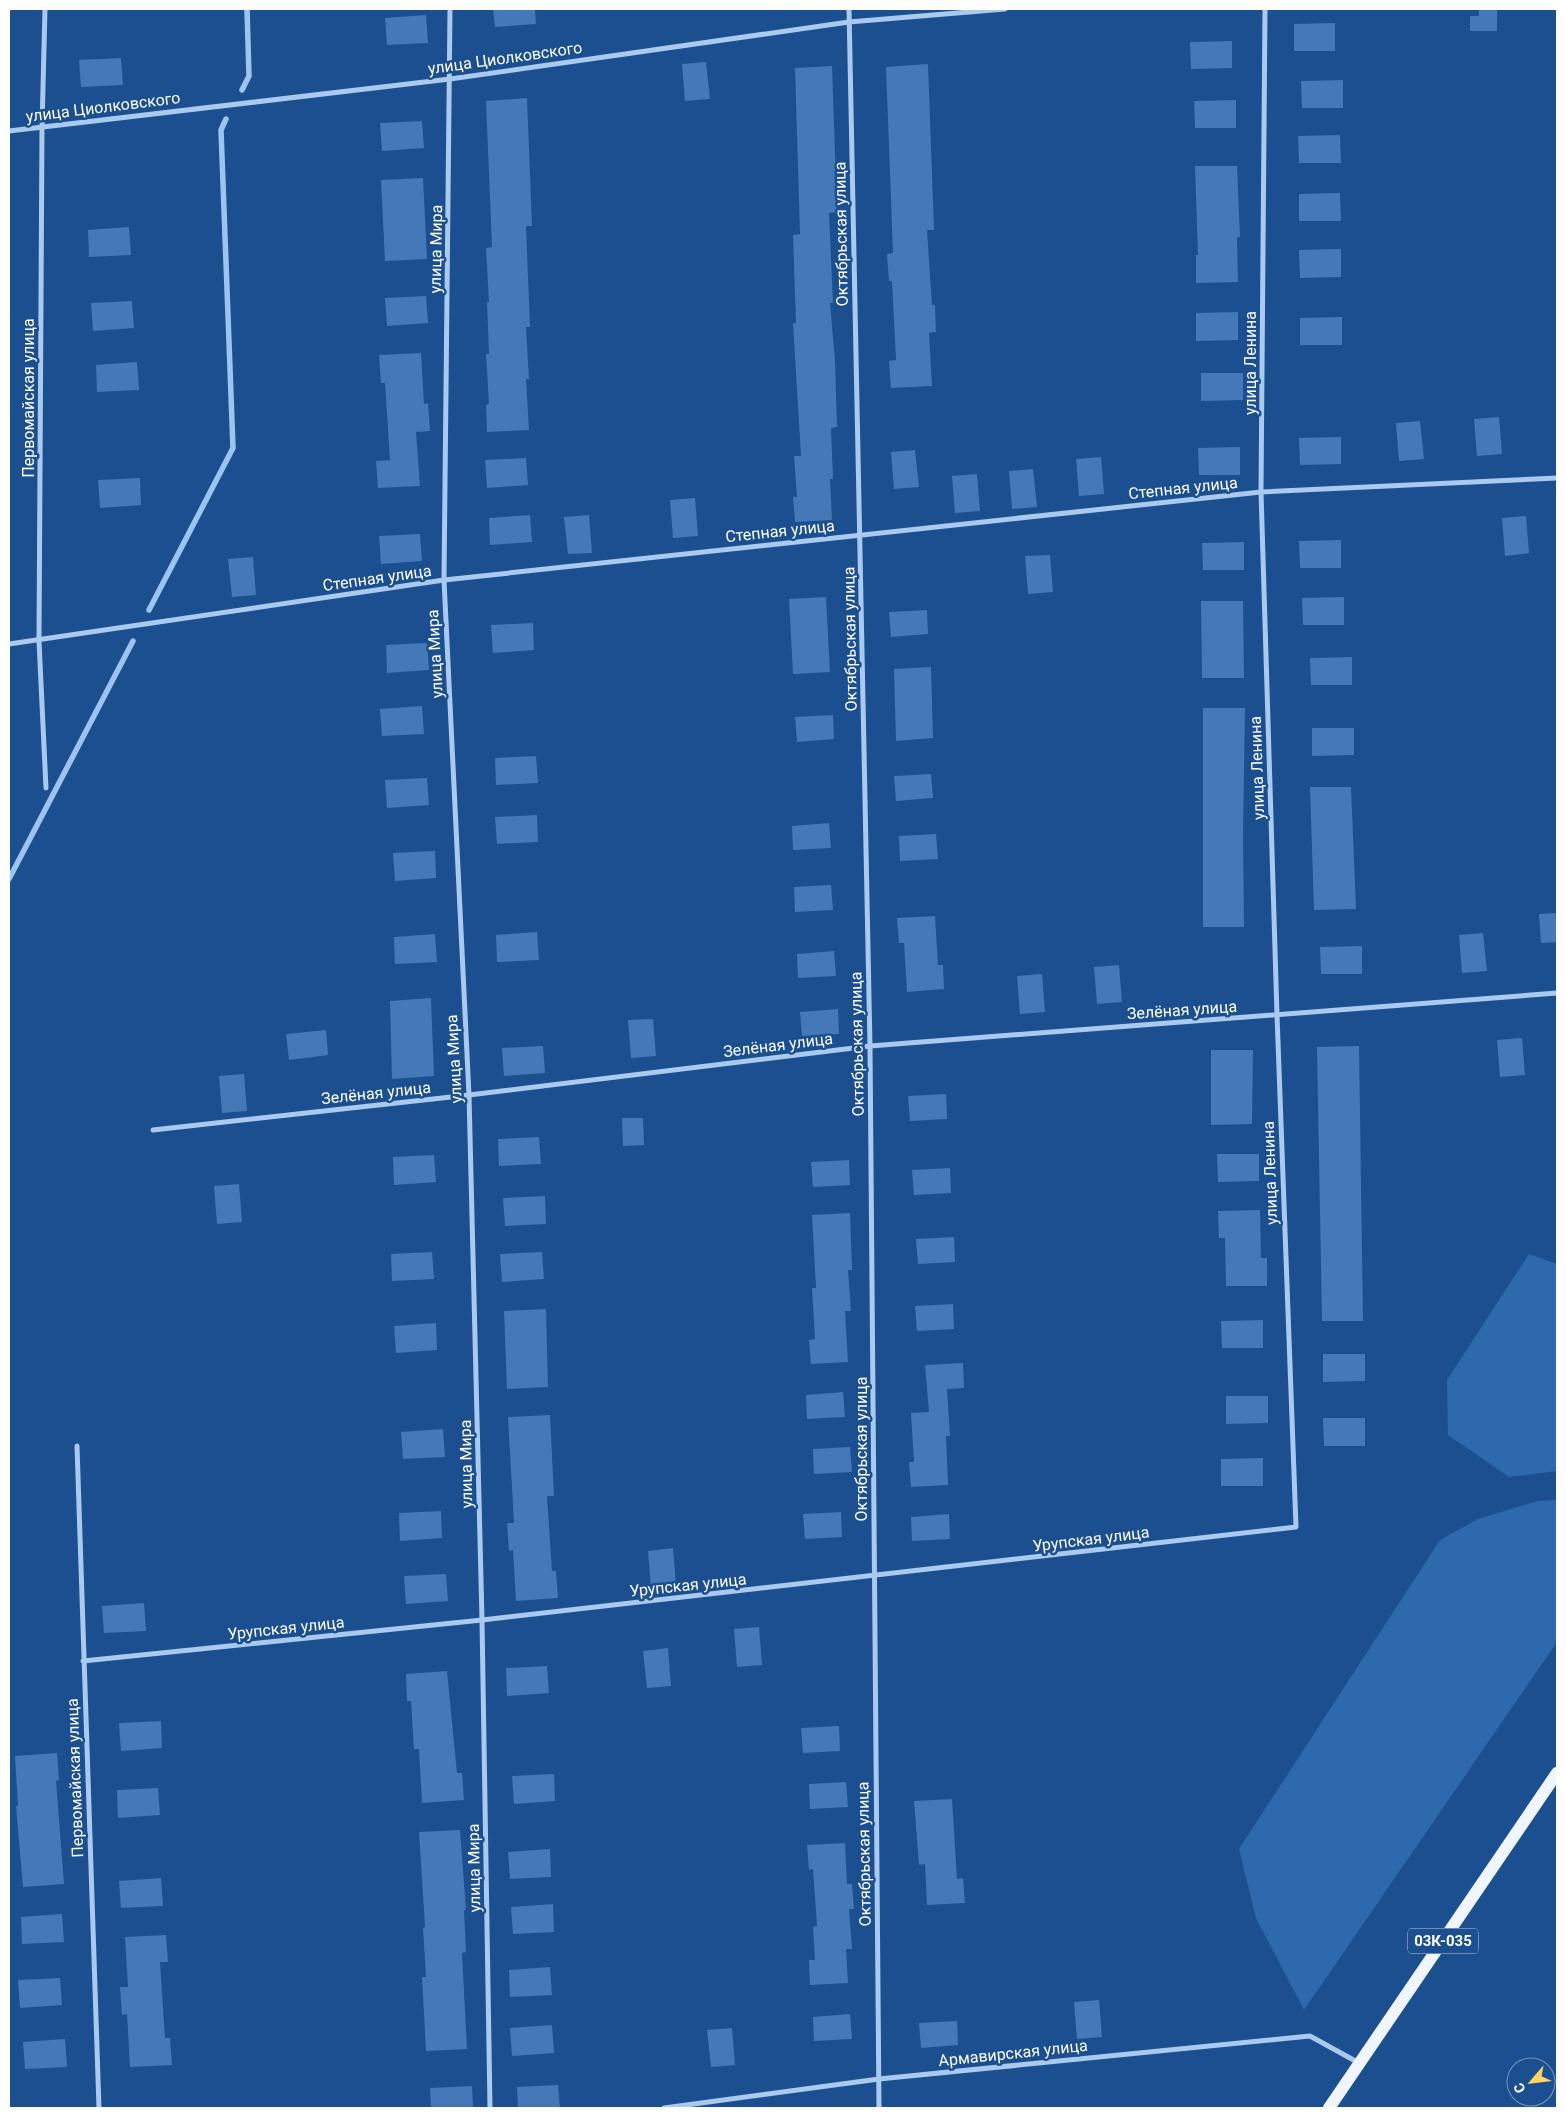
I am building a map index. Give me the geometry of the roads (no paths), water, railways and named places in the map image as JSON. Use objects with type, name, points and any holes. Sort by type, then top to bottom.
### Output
[{"type":"main road","name":"03К-035","points":[[1329,2108],[1557,1773]]},
{"type":"street","name":"Первомайская улица","points":[[45,9],[42,127],[39,641],[46,788]]},
{"type":"street","name":"улица Мира","points":[[450,9],[444,580],[469,1095],[482,1620],[490,2108]]},
{"type":"street","name":"Октябрьская улица","points":[[849,9],[870,1046],[879,2108]]},
{"type":"street","name":"улица Циолковского","points":[[9,131],[450,79],[849,22],[1004,9]]},
{"type":"street","name":"улица Ленина","points":[[1264,9],[1261,492],[1277,1015],[1296,1527]]},
{"type":"street","name":"Степная улица","points":[[9,644],[444,580],[860,535],[1261,492],[1557,478]]},
{"type":"street","name":"Зелёная улица","points":[[153,1130],[469,1095],[870,1046],[1557,993]]},
{"type":"street","name":"Первомайская улица","points":[[77,1446],[99,2108]]},
{"type":"street","name":"Урупская улица","points":[[83,1661],[874,1577],[1296,1527]]},
{"type":"street","name":"Армавирская улица","points":[[664,2108],[879,2079],[1310,2036],[1360,2063]]},
{"type":"waterway","points":[[242,90],[249,76],[247,9]]},
{"type":"waterway","points":[[149,610],[233,448],[221,130],[226,119]]},
{"type":"waterway","points":[[9,879],[133,641]]}]
